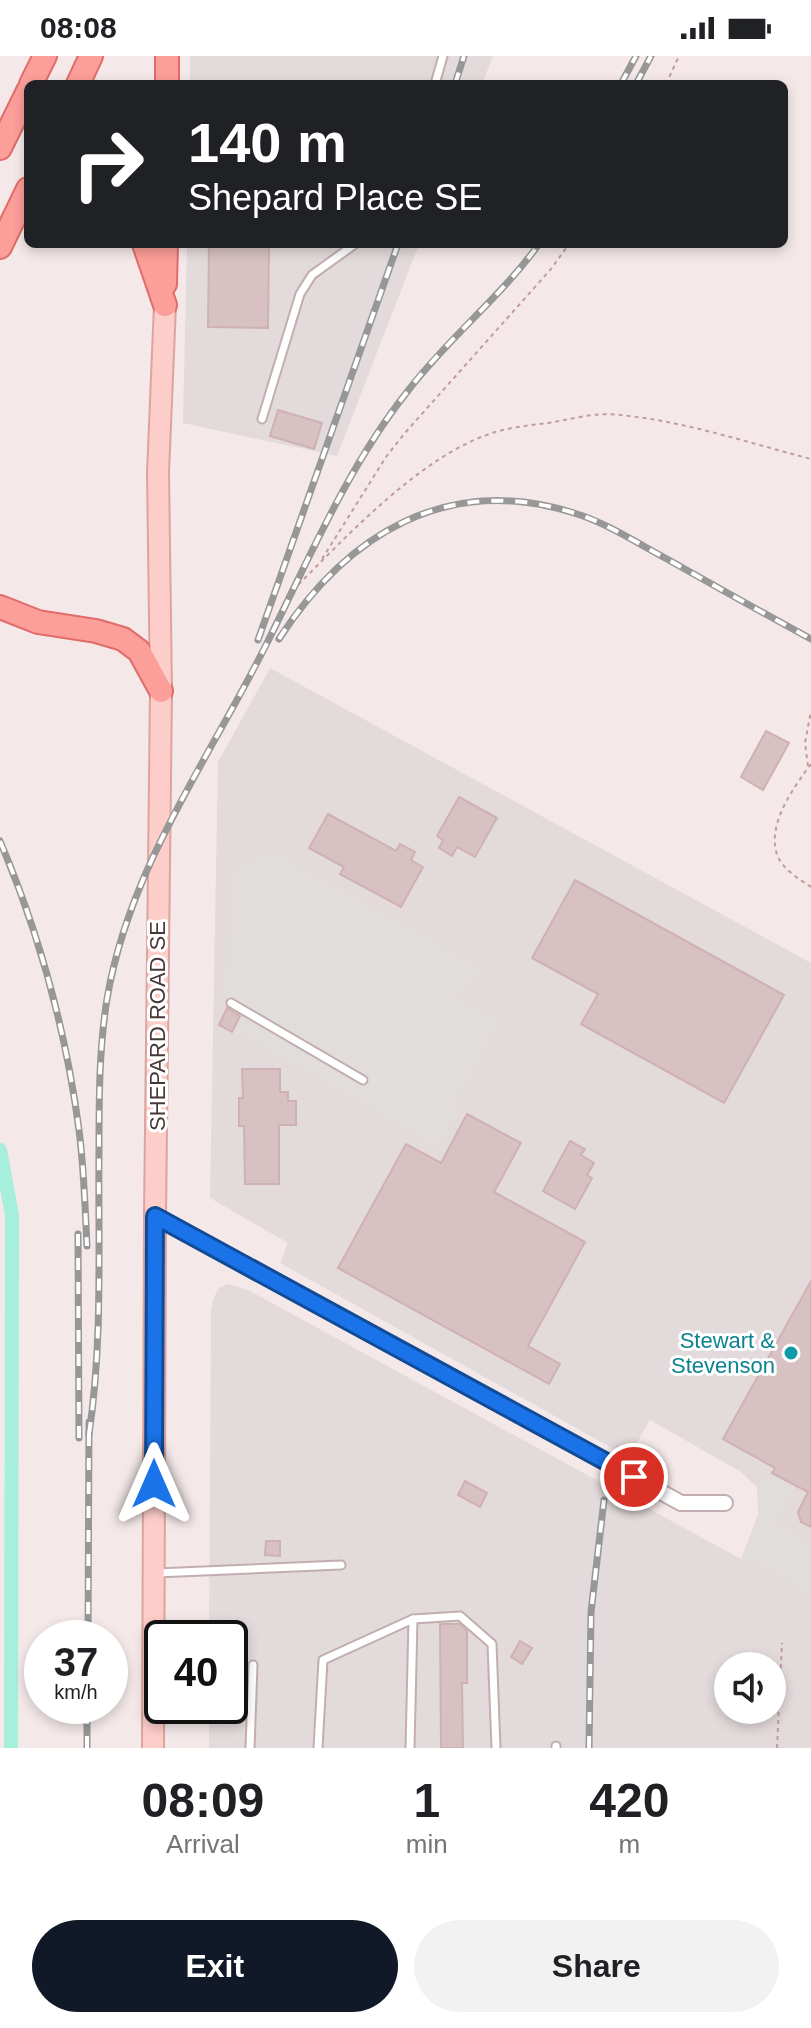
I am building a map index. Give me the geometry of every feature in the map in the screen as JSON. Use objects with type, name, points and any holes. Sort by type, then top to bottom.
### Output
[{"type":"main road","points":[[33,80],[45,56]]},
{"type":"main road","points":[[80,80],[91,56]]},
{"type":"main road","points":[[167,56],[167,80]]},
{"type":"main road","points":[[0,148],[24,99]]},
{"type":"main road","points":[[0,247],[24,197]]},
{"type":"main road","points":[[0,269],[24,224]]},
{"type":"main road","points":[[145,248],[165,305]]},
{"type":"main road","points":[[165,305],[166,248]]},
{"type":"main road","points":[[0,607],[38,622],[96,631],[123,639],[139,651],[161,691]]},
{"type":"street","name":"SHEPARD ROAD SE","points":[[153,1748],[161,691],[158,473],[165,305]]},
{"type":"street","points":[[155,1216],[681,1503],[725,1503]]},
{"type":"lane","points":[[436,80],[443,56]]},
{"type":"lane","points":[[262,419],[300,294],[312,275],[349,248]]},
{"type":"lane","points":[[231,1003],[363,1080]]},
{"type":"lane","points":[[154,1573],[341,1565]]},
{"type":"lane","points":[[318,1748],[323,1660],[413,1619],[460,1616],[492,1644],[496,1748]]},
{"type":"lane","points":[[410,1748],[413,1619]]},
{"type":"lane","points":[[250,1748],[253,1665]]},
{"type":"path","points":[[668,80],[679,56]]},
{"type":"path","points":[[319,563],[404,434],[551,269],[566,248]]},
{"type":"path","points":[[293,590],[350,533],[432,465],[464,445],[499,431],[616,414],[684,427],[811,459]]},
{"type":"path","points":[[811,711],[805,743],[810,765],[783,810],[775,842],[783,864],[811,887]]},
{"type":"path","points":[[777,1748],[782,1643]]},
{"type":"shaded area","points":[[190,56],[493,56],[484,80],[190,80]]},
{"type":"shaded area","points":[[187,248],[417,248],[337,456],[183,423]]},
{"type":"shaded area","points":[[270,668],[811,963],[811,1748],[209,1748],[209,1724],[248,1724],[248,1620],[209,1620],[211,1311],[219,1288],[227,1284],[248,1290],[741,1559],[758,1515],[757,1487],[741,1472],[650,1420],[637,1443],[619,1452],[280,1263],[288,1243],[210,1198],[218,762]]},
{"type":"shaded area","points":[[270,852],[483,970],[454,998],[497,1022],[451,1107],[457,1111],[438,1146],[237,1030],[246,1011],[226,999],[234,872]]},
{"type":"shaded area","points":[[767,1475],[794,1489],[774,1524],[811,1545],[811,1592],[745,1555],[764,1520],[759,1489]]},
{"type":"building","points":[[209,248],[269,248],[268,328],[208,327]]},
{"type":"building","points":[[278,410],[322,423],[314,449],[270,436]]},
{"type":"building","points":[[766,731],[789,743],[763,790],[741,777]]},
{"type":"building","points":[[459,797],[497,818],[475,857],[457,847],[452,856],[439,848],[443,840],[437,836]]},
{"type":"building","points":[[328,814],[396,851],[400,844],[415,852],[411,860],[423,867],[401,907],[340,874],[344,867],[309,848]]},
{"type":"building","points":[[575,880],[784,995],[724,1103],[581,1024],[598,994],[532,958]]},
{"type":"building","points":[[227,1008],[240,1016],[232,1032],[219,1025]]},
{"type":"building","points":[[242,1069],[280,1069],[280,1092],[288,1092],[288,1101],[296,1101],[296,1125],[279,1125],[279,1184],[245,1184],[244,1126],[239,1126],[239,1098],[243,1098]]},
{"type":"building","points":[[467,1114],[521,1143],[494,1192],[585,1242],[528,1346],[560,1364],[549,1384],[338,1268],[406,1144],[441,1163]]},
{"type":"building","points":[[570,1141],[585,1149],[581,1155],[594,1163],[587,1175],[592,1178],[575,1209],[543,1191]]},
{"type":"building","name":"Stewart & Stevenson","points":[[811,1281],[811,1527],[801,1522],[798,1512],[808,1492],[772,1473],[775,1468],[723,1439]]},
{"type":"building","points":[[465,1481],[487,1493],[480,1507],[458,1495]]},
{"type":"building","points":[[266,1541],[280,1541],[280,1556],[265,1555]]},
{"type":"building","points":[[440,1624],[460,1624],[467,1631],[467,1683],[462,1683],[463,1748],[441,1748]]},
{"type":"building","points":[[520,1641],[532,1648],[522,1664],[511,1657]]},
{"type":"waterway","points":[[0,1150],[12,1215],[11,1748]]},
{"type":"railway","points":[[456,80],[464,56]]},
{"type":"railway","points":[[623,80],[636,56]]},
{"type":"railway","points":[[638,80],[651,56]]},
{"type":"railway","points":[[258,640],[397,248]]},
{"type":"railway","points":[[89,1434],[98,1328],[102,1037],[118,951],[133,905],[173,816],[266,645],[347,483],[385,421],[439,354],[536,248]]},
{"type":"railway","points":[[279,639],[306,602],[336,569],[369,542],[404,522],[443,508],[484,501],[528,503],[598,522],[811,639]]},
{"type":"railway","points":[[0,841],[39,947],[67,1056],[81,1144],[87,1246]]},
{"type":"railway","points":[[78,1234],[79,1438]]},
{"type":"railway","points":[[88,1620],[89,1422]]},
{"type":"railway","points":[[589,1748],[591,1612],[604,1500]]},
{"type":"railway","points":[[87,1724],[87,1748]]},
{"type":"place","name":"Stewart & Stevenson","points":[[791,1353]]},
{"type":"route","points":[[154,1484],[155,1216],[634,1477]]}]
